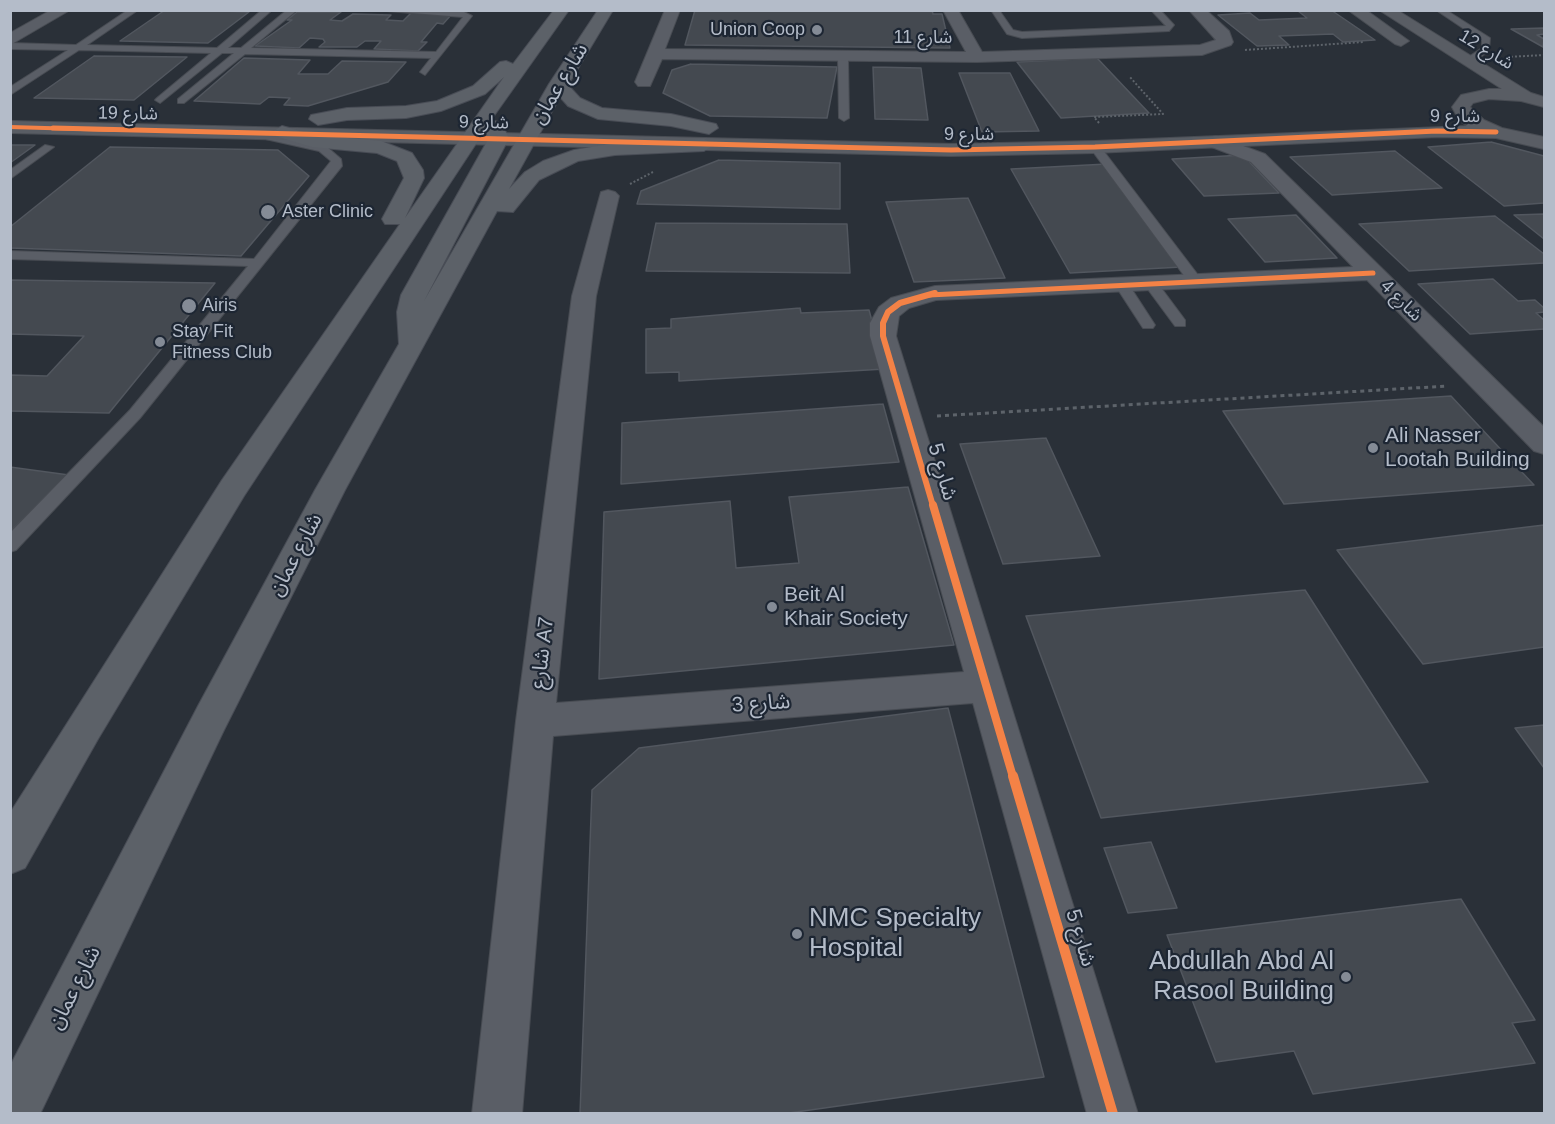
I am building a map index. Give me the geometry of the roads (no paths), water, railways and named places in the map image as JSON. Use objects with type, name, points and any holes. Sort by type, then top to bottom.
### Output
[{"type":"main road","name":"شارع عمان","points":[[13,1113],[211,718],[330,490],[412,348],[558,84],[606,10]]},
{"type":"main road","name":"شارع عمان","points":[[10,853],[84,727],[226,498],[475,130],[561,12]]},
{"type":"main road","points":[[412,348],[409,312],[413,295],[558,33],[561,12]]},
{"type":"main road","points":[[318,118],[418,110],[450,103],[479,90],[508,64],[533,49]]},
{"type":"main road","points":[[558,84],[574,102],[598,113],[671,120],[707,136]]},
{"type":"main road","points":[[282,132],[312,141],[381,147],[395,151],[410,163],[414,178],[392,220],[385,261]]},
{"type":"main road","points":[[479,226],[509,203],[532,176],[561,160],[615,149],[707,136]]},
{"type":"street","points":[[10,24],[34,10]]},
{"type":"street","points":[[10,40],[63,10]]},
{"type":"street","points":[[644,82],[673,10]]},
{"type":"street","points":[[950,10],[977,57]]},
{"type":"street","name":"شارع 11","points":[[657,54],[843,58],[977,57],[1189,50],[1219,38],[1196,10]]},
{"type":"street","points":[[1355,10],[1417,51]]},
{"type":"street","name":"شارع 12","points":[[1386,10],[1506,86],[1541,101]]},
{"type":"street","name":"شارع 12","points":[[1460,82],[1464,103]]},
{"type":"street","name":"شارع 9","points":[[448,129],[475,130],[508,122],[532,131],[707,136],[1000,133],[1421,115],[1496,94],[1541,101]]},
{"type":"street","points":[[1464,103],[1472,120],[1496,132],[1538,143]]},
{"type":"street","name":"شارع 19","points":[[10,111],[318,118],[448,129]]},
{"type":"street","name":"شارع 19","points":[[10,127],[245,132]]},
{"type":"street","points":[[245,132],[448,129]]},
{"type":"street","name":"شارع 9","points":[[1266,149],[1437,131],[1496,132]]},
{"type":"street","name":"شارع 9","points":[[707,136],[875,150],[1095,147],[1216,142]]},
{"type":"street","name":"شارع 4","points":[[1216,142],[1266,149],[1373,273],[1545,444]]},
{"type":"street","name":"شارع A7","points":[[497,1113],[535,721],[586,282],[608,196]]},
{"type":"street","name":"شارع 5","points":[[1113,1113],[883,336],[916,312],[955,294],[1373,273]]},
{"type":"street","name":"شارع 3","points":[[535,721],[986,686]]},
{"type":"lane","points":[[10,92],[134,10]]},
{"type":"lane","points":[[160,100],[268,10]]},
{"type":"lane","points":[[181,100],[293,10]]},
{"type":"lane","points":[[378,10],[466,14],[468,16],[425,72]]},
{"type":"lane","points":[[995,10],[1010,32],[1016,34],[1169,28],[1155,10]]},
{"type":"lane","points":[[1440,10],[1487,40],[1486,49],[1467,62]]},
{"type":"lane","points":[[1101,32],[1110,53]]},
{"type":"lane","points":[[1085,33],[1110,53]]},
{"type":"lane","points":[[10,46],[438,55]]},
{"type":"lane","points":[[843,58],[844,118]]},
{"type":"lane","points":[[10,545],[135,414],[329,177],[337,160],[323,149],[245,132]]},
{"type":"lane","points":[[10,176],[49,147]]},
{"type":"lane","points":[[1095,147],[1196,282]]},
{"type":"lane","points":[[10,255],[260,262]]},
{"type":"lane","points":[[1151,284],[1180,322]]},
{"type":"lane","points":[[1122,285],[1149,325]]},
{"type":"place","name":"Union Coop","points":[[817,30]]},
{"type":"place","name":"Aster Clinic","points":[[268,212]]},
{"type":"place","name":"Airis","points":[[189,306]]},
{"type":"place","name":"Stay Fit Fitness Club","points":[[160,342]]},
{"type":"place","name":"Ali Nasser Lootah Building","points":[[1373,448]]},
{"type":"place","name":"Beit Al Khair Society","points":[[772,607]]},
{"type":"place","name":"NMC Specialty Hospital","points":[[797,934]]},
{"type":"place","name":"Abdullah Abd Al Rasool Building","points":[[1346,977]]}]
